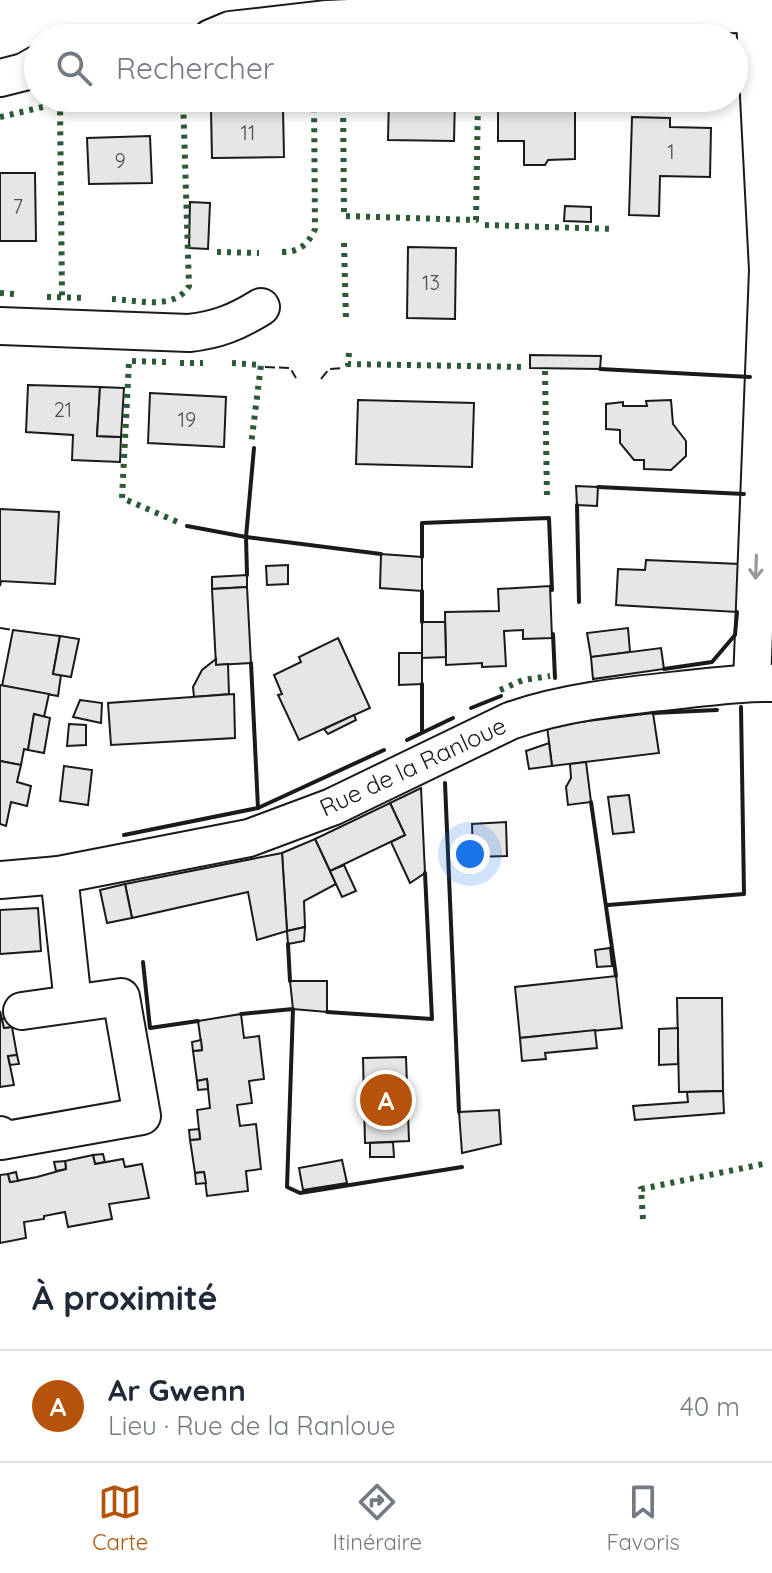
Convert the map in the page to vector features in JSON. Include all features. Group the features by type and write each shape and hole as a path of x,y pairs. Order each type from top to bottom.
{"street":[{"path":"259,24 327,10 393,16 760,9 768,270 762,683"},
{"path":"0,78 24,72"},
{"path":"0,326 189,333 214,330 242,319 261,307"},
{"name":"Rue de la Ranloue","path":"0,880 59,875 249,838 332,807 532,714 625,697 762,683"},
{"path":"59,875 73,1003"},
{"path":"0,1135 1,1141 142,1116 121,997 22,1011"}],"building":[{"path":"211,112 283,112 284,157 212,158"},
{"path":"389,112 455,112 454,141 388,140"},
{"path":"498,112 575,112 575,159 548,160 545,165 524,165 524,141 498,141"},
{"path":"632,117 670,118 670,127 711,128 710,177 660,176 659,216 629,215"},
{"path":"150,136 152,183 89,184 87,138"},
{"path":"0,173 35,173 36,241 0,241"},
{"path":"190,202 210,203 208,249 189,248"},
{"path":"565,206 591,207 591,222 564,221"},
{"path":"408,247 456,248 455,319 407,318"},
{"path":"530,355 601,356 600,369 530,368"},
{"path":"28,385 100,387 97,436 121,437 120,462 72,460 73,435 26,432"},
{"path":"100,387 124,388 121,437 97,436"},
{"path":"150,393 226,397 224,447 148,443"},
{"path":"358,400 474,403 472,467 356,464"},
{"path":"671,400 673,424 686,441 686,456 671,470 644,469 644,460 634,460 620,443 620,430 606,429 606,404 623,402 623,406 647,406 646,401"},
{"path":"576,486 598,487 597,506 577,505"},
{"path":"0,509 59,512 55,584 1,581 0,586"},
{"path":"381,554 422,557 422,591 380,588"},
{"path":"646,560 740,564 737,612 616,605 618,569 645,570"},
{"path":"288,565 288,584 267,585 266,566"},
{"path":"247,575 247,587 212,589 212,577"},
{"path":"550,586 552,638 523,639 523,630 504,631 506,666 482,667 482,663 446,665 445,612 499,611 498,589"},
{"path":"247,587 251,663 216,665 212,589"},
{"path":"422,622 445,622 446,657 422,658"},
{"path":"628,628 630,652 591,657 587,633"},
{"path":"13,630 60,636 53,674 61,675 58,696 2,686"},
{"path":"60,636 79,639 71,677 53,674"},
{"path":"338,638 370,708 299,740 278,695 282,694 274,675 301,662 299,657"},
{"path":"661,648 664,669 593,679 591,657"},
{"path":"399,653 422,653 422,684 399,685"},
{"path":"216,659 216,665 228,664 229,694 194,697 193,687 202,670"},
{"path":"0,685 49,694 44,717 34,714 28,750 24,749 21,765 0,761"},
{"path":"234,694 235,738 111,745 108,703"},
{"path":"80,700 102,703 101,723 73,717"},
{"path":"653,713 659,753 552,766 547,726"},
{"path":"34,714 50,718 44,753 28,750"},
{"path":"354,715 356,720 328,734 324,729"},
{"path":"69,724 86,725 86,745 67,746"},
{"path":"549,743 552,766 529,769 526,751"},
{"path":"0,761 21,765 17,782 31,786 27,806 11,802 6,826 0,824"},
{"path":"586,762 591,802 568,805 566,787 571,778 570,764"},
{"path":"64,766 92,770 88,805 60,801"},
{"path":"421,788 425,873 410,883 391,842 405,835 390,803"},
{"path":"629,795 634,832 613,834 608,797"},
{"path":"390,803 405,835 330,871 315,839"},
{"path":"506,822 507,856 473,857 472,824"},
{"path":"315,839 336,884 304,901 305,927 287,931 282,853"},
{"path":"282,853 287,931 257,940 248,892 132,918 125,884"},
{"path":"344,865 356,891 342,897 330,871"},
{"path":"125,884 132,918 107,923 100,890"},
{"path":"38,908 41,951 0,954 0,910"},
{"path":"305,927 304,941 288,944 287,931"},
{"path":"610,948 612,966 597,967 595,950"},
{"path":"616,976 622,1028 520,1038 515,987"},
{"path":"290,981 327,981 327,1012 293,1009"},
{"path":"677,998 722,998 723,1091 679,1092"},
{"path":"0,1011 4,1028 12,1027 17,1055 8,1056 14,1085 0,1087"},
{"path":"241,1014 244,1038 259,1036 264,1079 249,1081 252,1103 237,1105 240,1126 256,1124 261,1169 246,1171 248,1191 207,1196 204,1172 195,1173 190,1140 200,1139 197,1110 210,1108 207,1079 197,1081 193,1051 202,1050 198,1021"},
{"path":"11,1017 12,1027 4,1028 2,1019"},
{"path":"678,1028 678,1064 659,1065 659,1029"},
{"path":"595,1030 597,1048 545,1053 546,1059 522,1061 520,1038"},
{"path":"201,1040 202,1050 193,1051 192,1042"},
{"path":"17,1055 19,1064 10,1065 8,1056"},
{"path":"406,1057 409,1141 365,1143 363,1058"},
{"path":"207,1079 208,1089 198,1090 197,1081"},
{"path":"723,1091 724,1113 635,1120 633,1106 688,1102 687,1092"},
{"path":"499,1110 501,1144 462,1153 459,1112"},
{"path":"199,1129 200,1139 190,1140 189,1130"},
{"path":"393,1142 394,1157 370,1157 370,1143"},
{"path":"103,1154 105,1162 95,1164 93,1155"},
{"path":"93,1155 95,1164 123,1159 125,1167 142,1164 149,1198 109,1204 112,1219 68,1227 65,1212 24,1222 26,1238 0,1243 0,1175 8,1174 10,1182 37,1177 66,1169 65,1161"},
{"path":"342,1160 347,1183 303,1190 299,1168"},
{"path":"65,1161 66,1169 56,1171 54,1162"},
{"path":"16,1172 18,1181 10,1182 8,1174"},
{"path":"204,1172 206,1183 196,1184 195,1173"}],"hedge":[{"path":"0,117 24,111"},
{"path":"60,112 62,297"},
{"path":"112,299 165,301 174,299 189,286 183,112"},
{"path":"282,252 302,246 315,229 314,112"},
{"path":"343,112 344,216 476,220 478,112"},
{"path":"485,225 613,229"},
{"path":"344,243 346,319"},
{"path":"217,252 259,253"},
{"path":"0,293 14,294"},
{"path":"47,297 87,298"},
{"path":"349,353 348,364 527,367"},
{"path":"166,362 129,361 122,498 180,523"},
{"path":"180,363 203,363"},
{"path":"232,363 261,365 251,445"},
{"path":"545,371 547,498"},
{"path":"500,690 523,680 550,676"},
{"path":"643,1219 641,1189 768,1163"}],"fence":[{"path":"265,367 290,368 296,378"},
{"path":"321,379 329,369 344,368"},
{"path":"0,628 13,630"}],"wall":[{"path":"600,369 750,377"},
{"path":"247,575 246,537 254,448"},
{"path":"598,487 744,494"},
{"path":"577,505 579,602"},
{"path":"422,557 422,523 549,518 552,590"},
{"path":"187,526 246,537 381,554"},
{"path":"422,591 422,622"},
{"path":"664,669 712,662 735,635 737,612"},
{"path":"553,634 555,678"},
{"path":"251,663 258,808 384,750"},
{"path":"422,684 422,732"},
{"path":"471,708 501,696"},
{"path":"608,905 744,894 741,707"},
{"path":"653,713 717,710"},
{"path":"407,740 453,718"},
{"path":"445,783 459,1112"},
{"path":"591,802 616,976"},
{"path":"124,835 258,808"},
{"path":"327,1012 432,1019 425,873"},
{"path":"288,944 290,981"},
{"path":"143,962 150,1028 198,1021"},
{"path":"241,1014 293,1009 287,1187 300,1193 462,1167"}],"place":[{"name":"Ar Gwenn","path":"386,1100"}]}
